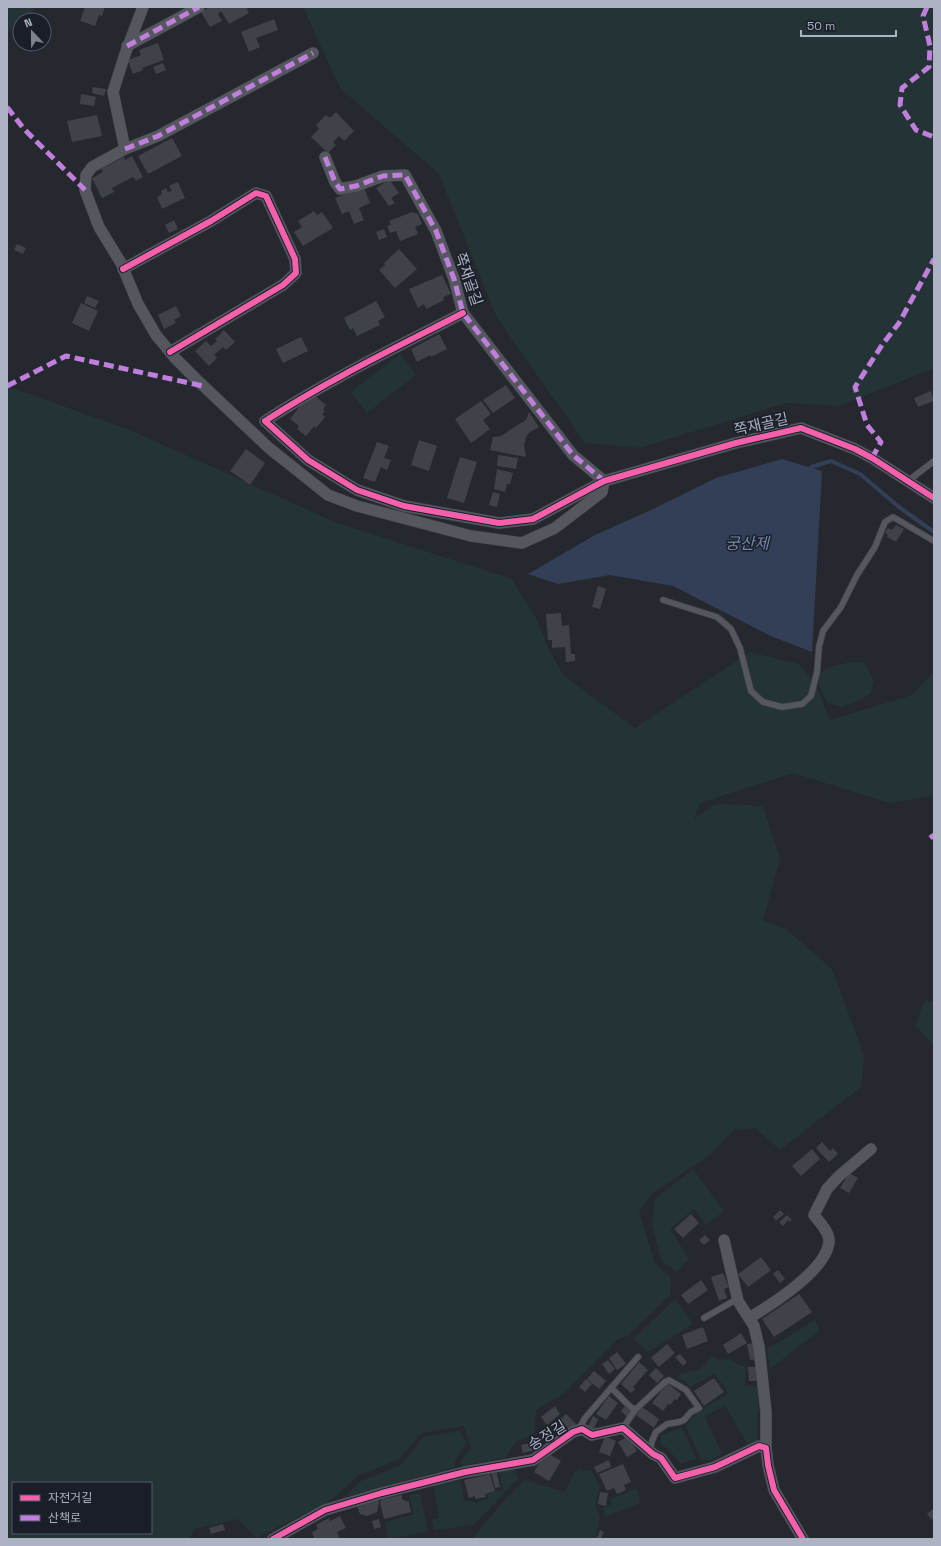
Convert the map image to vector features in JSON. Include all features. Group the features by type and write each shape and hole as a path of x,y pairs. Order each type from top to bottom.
{"street":[{"path":"125,149 113,92 127,46 143,7"},
{"path":"127,46 198,7"},
{"path":"313,54 158,136 125,149 92,167 86,176 85,190 99,227 123,269 138,304 156,335 195,378 269,448 328,495 357,506 471,536 522,543 555,528 602,492 604,481"},
{"name":"쪽재골길","path":"325,157 335,182 340,189 356,186 383,176 405,175 436,231 454,280 463,313 573,455 604,481 736,443 801,428 855,448 934,498"},
{"path":"123,269 204,225 256,193 266,196 295,259 296,273 283,285 170,352"},
{"path":"463,313 372,360 266,421 308,460 357,490 404,506 499,523 533,519 604,481"},
{"path":"749,1318 770,1305 798,1284 818,1265 827,1250 829,1240 828,1233 814,1215 827,1189 835,1180 871,1149"},
{"path":"724,1240 738,1298 754,1326 760,1354 766,1412 766,1448 768,1465 774,1490 803,1539"},
{"path":"623,1428 650,1452 661,1458 675,1478 715,1467 759,1446 766,1448"},
{"name":"송정길","path":"273,1539 325,1510 465,1472 533,1460 573,1432 582,1429 592,1435 623,1428"}],"lane":[{"path":"908,481 934,461"},
{"path":"663,600 717,617 732,629 740,648 751,692 763,702 782,707 802,704 811,696 817,672 819,647 823,631 841,607 857,575 875,547 885,522 893,517 934,541"},
{"path":"704,1318 738,1298"},
{"path":"579,1430 585,1418 638,1357"},
{"path":"623,1428 635,1410 657,1388 669,1380 686,1390 699,1408 691,1412 684,1420 667,1424 656,1432 652,1441 650,1452"},
{"path":"611,1388 635,1410"}],"shaded area":[{"path":"7,7 36,7 31,12 12,12 12,29 7,34"},
{"path":"303,7 934,7 934,368 840,406 786,403 640,448 585,443 497,318 439,174 340,88"},
{"path":"400,354 416,375 367,413 351,392"},
{"path":"7,386 130,430 335,522 512,579 537,620 548,647 563,675 635,728 750,652 799,664 815,683 830,720 912,695 934,671 934,796 889,803 793,773 700,803 694,819 716,804 751,805 763,807 780,859 763,920 786,929 832,969 864,1055 861,1087 780,1150 755,1128 734,1130 710,1155 652,1194 639,1212 655,1264 671,1277 670,1295 628,1336 617,1340 562,1395 536,1410 534,1433 515,1443 505,1458 461,1466 460,1461 471,1448 464,1426 422,1433 398,1460 359,1475 330,1501 256,1538 238,1519 194,1529 189,1539 7,1539"},
{"path":"850,662 864,662 874,681 871,693 858,701 842,707 828,703 819,684 820,673 831,667"},
{"path":"924,1001 934,1001 934,1045 915,1026"},
{"path":"693,1169 724,1211 706,1225 694,1209 670,1229 689,1259 677,1272 661,1260 652,1225 655,1199"},
{"path":"675,1299 693,1324 648,1352 633,1339"},
{"path":"815,1320 819,1331 770,1369 767,1349"},
{"path":"713,1356 719,1360 730,1359 733,1362 746,1367 745,1386 759,1386 757,1441 747,1443 725,1406 707,1415 705,1418 722,1453 711,1460 701,1460 686,1427 688,1422 698,1412 729,1393 714,1374 690,1387 686,1382 676,1377 683,1373 700,1369"},
{"path":"682,1427 696,1459 681,1464 667,1448 660,1444 661,1435"},
{"path":"460,1431 466,1443 455,1461 455,1467 343,1498 361,1481 401,1465 423,1437"},
{"path":"515,1469 518,1479 474,1525 434,1530 432,1520 439,1518 433,1485 460,1480 464,1501 473,1501 474,1503 488,1499 487,1494 503,1489 499,1472"},
{"path":"579,1469 592,1471 600,1487 595,1504 600,1517 595,1539 472,1539 506,1498 525,1480 565,1492 574,1473"},
{"path":"637,1488 640,1503 605,1517 603,1508 611,1505 611,1499"},
{"path":"420,1493 428,1531 388,1539 385,1522 414,1514 409,1495"}],"water":[{"name":"궁산제","path":"782,459 822,471 812,652 771,636 673,586 610,575 558,584 528,574 595,535 651,510 716,478"}],"building":[{"path":"85,7 105,7 102,16 99,15 95,26 80,21"},
{"path":"210,7 246,7 249,13 229,24 221,11 218,14 222,21 210,27 201,12"},
{"path":"274,19 278,30 256,38 260,47 249,52 241,32"},
{"path":"158,43 164,60 142,68 143,70 133,74 128,60 141,55 139,50"},
{"path":"163,63 166,70 156,74 153,67"},
{"path":"93,87 106,89 104,96 92,93"},
{"path":"81,94 96,97 94,106 80,104"},
{"path":"336,112 354,131 344,141 339,136 333,142 336,145 328,153 311,137 319,129 316,125 326,115 330,118"},
{"path":"97,115 102,136 72,142 67,121"},
{"path":"172,138 182,156 148,174 138,156"},
{"path":"132,156 143,177 136,181 133,177 112,188 114,192 102,198 92,178 103,172 101,169 124,157 125,160"},
{"path":"389,179 399,193 391,198 395,203 389,206 376,188"},
{"path":"178,182 185,198 162,209 157,197 162,194 161,191 166,188 168,192 172,191 169,186"},
{"path":"364,187 370,203 359,208 364,220 354,224 349,211 342,214 335,198"},
{"path":"314,211 317,215 322,212 333,228 303,246 294,232 302,227 298,221"},
{"path":"412,212 418,214 422,224 415,227 418,234 400,241 396,231 390,233 387,226 391,225 389,221"},
{"path":"174,220 178,229 169,233 165,225"},
{"path":"384,229 387,237 379,240 376,232"},
{"path":"17,244 26,248 23,254 14,250"},
{"path":"399,249 417,269 395,288 379,270 385,265 384,263"},
{"path":"442,275 451,294 443,297 444,300 426,309 424,304 418,308 409,289"},
{"path":"87,296 99,301 95,308 84,303"},
{"path":"376,301 385,317 378,321 380,325 357,336 353,328 350,330 344,318"},
{"path":"81,303 98,311 89,331 72,323"},
{"path":"176,306 181,316 174,320 176,323 164,329 158,315"},
{"path":"224,330 235,342 226,350 223,347 214,355 217,358 209,366 195,351 206,341 211,346 217,341 215,339"},
{"path":"439,334 447,349 431,357 430,355 417,362 411,349"},
{"path":"301,337 308,351 283,363 276,349"},
{"path":"506,385 515,398 493,413 483,400"},
{"path":"931,391 934,401 918,407 914,398"},
{"path":"308,396 312,399 315,396 326,405 323,409 325,411 322,414 325,417 316,428 314,426 306,436 297,429 299,426 290,419"},
{"path":"481,401 491,414 483,420 490,429 471,443 455,419"},
{"path":"529,412 539,427 530,432 526,437 524,445 526,457 490,450 493,437 501,436 526,420"},
{"path":"419,440 437,446 429,471 411,465"},
{"path":"377,442 389,446 384,458 391,460 387,470 381,467 375,482 363,478"},
{"path":"246,449 265,463 250,485 230,471"},
{"path":"498,455 518,458 516,469 497,466"},
{"path":"460,457 477,462 464,503 447,498"},
{"path":"497,469 513,473 510,484 507,484 505,492 494,489"},
{"path":"493,492 500,494 497,507 489,505"},
{"path":"896,525 904,529 896,542 887,537 888,535 885,533 888,528 892,530"},
{"path":"598,586 606,589 600,609 592,607"},
{"path":"561,613 562,626 569,625 571,654 575,654 575,661 566,662 565,647 552,648 552,640 548,640 546,614"},
{"path":"822,1142 830,1151 833,1148 838,1154 829,1162 816,1148"},
{"path":"812,1149 820,1159 801,1176 792,1166"},
{"path":"849,1173 858,1178 849,1193 840,1188"},
{"path":"780,1210 784,1214 776,1221 773,1217"},
{"path":"691,1214 699,1223 683,1238 674,1229"},
{"path":"787,1215 792,1220 789,1222 788,1220 783,1226 779,1222"},
{"path":"705,1235 710,1240 704,1245 699,1240"},
{"path":"761,1257 771,1270 748,1287 738,1274"},
{"path":"778,1270 785,1279 780,1283 773,1274"},
{"path":"723,1273 729,1287 724,1289 727,1298 719,1301 711,1277"},
{"path":"701,1280 708,1290 688,1304 681,1295"},
{"path":"799,1294 812,1312 774,1337 762,1319"},
{"path":"703,1327 708,1341 687,1349 682,1335"},
{"path":"741,1333 747,1343 728,1354 723,1345"},
{"path":"756,1343 758,1359 750,1360 747,1344"},
{"path":"667,1344 675,1353 659,1367 651,1358"},
{"path":"617,1352 626,1364 617,1370 609,1358"},
{"path":"680,1354 687,1362 683,1366 675,1357"},
{"path":"608,1360 615,1369 609,1374 602,1364"},
{"path":"639,1362 648,1370 633,1387 635,1389 631,1393 621,1384"},
{"path":"748,1367 758,1367 759,1381 749,1381"},
{"path":"656,1368 664,1376 657,1383 649,1375"},
{"path":"594,1371 606,1381 599,1389 587,1379"},
{"path":"714,1378 724,1392 704,1406 694,1391"},
{"path":"586,1379 592,1384 585,1392 579,1387"},
{"path":"667,1383 681,1394 677,1400 675,1399 670,1405 668,1404 663,1411 652,1403"},
{"path":"609,1396 618,1403 606,1420 596,1414"},
{"path":"555,1406 560,1414 547,1425 541,1417"},
{"path":"625,1406 631,1412 627,1417 621,1411"},
{"path":"642,1407 659,1419 654,1428 636,1415"},
{"path":"566,1414 577,1425 571,1431 560,1420"},
{"path":"593,1416 598,1419 594,1429 588,1426"},
{"path":"605,1436 616,1441 610,1456 599,1452"},
{"path":"628,1436 637,1451 627,1457 618,1442"},
{"path":"534,1442 535,1450 523,1453 521,1445"},
{"path":"546,1452 561,1461 549,1481 534,1472"},
{"path":"609,1460 611,1467 597,1473 594,1467"},
{"path":"623,1464 631,1482 624,1485 626,1490 617,1494 614,1488 607,1491 599,1474"},
{"path":"496,1470 500,1487 495,1488 491,1471"},
{"path":"490,1474 495,1491 485,1494 486,1497 475,1499 475,1496 469,1498 464,1480"},
{"path":"600,1492 608,1493 606,1506 598,1504"},
{"path":"402,1495 402,1499 409,1502 411,1512 384,1519 380,1503 382,1499"},
{"path":"378,1498 379,1502 377,1512 367,1516 360,1514 357,1506"},
{"path":"934,1508 934,1518 932,1520 927,1514"},
{"path":"340,1516 346,1528 337,1532 340,1539 314,1538 312,1532 318,1529 316,1525 329,1518 330,1521"},
{"path":"379,1519 381,1527 374,1529 372,1521"},
{"path":"223,1524 225,1530 211,1534 209,1528"},
{"path":"600,1530 604,1532 601,1539 596,1539"}],"waterway":[{"path":"811,467 831,461 860,474 899,507 934,532"}],"marked path":[{"path":"127,46 199,7"},
{"path":"927,7 923,16 930,46 929,67 902,88 900,105 916,130 934,137"},
{"path":"125,149 158,136 313,53"},
{"path":"7,107 24,129 85,190"},
{"path":"325,157 335,182 340,189 356,186 383,176 405,175 436,231 454,279 463,313 573,455 604,481 603,482"},
{"path":"872,458 881,442 867,425 855,387 882,345 899,323 934,259"},
{"path":"7,386 66,356 203,386"},
{"path":"930,838 934,835"}],"cycle path":[{"path":"123,269 211,221 256,193 266,196 295,259 296,273 283,285 170,352"},
{"path":"463,313 338,378 265,421 308,460 357,490 404,506 499,523 533,519 604,481 736,443 801,428 855,449 872,458 934,498"},
{"path":"273,1539 325,1510 382,1493 465,1472 533,1460 573,1432 582,1429 592,1435 623,1428 653,1454 661,1458 675,1478 715,1467 759,1446 766,1448 768,1465 774,1490 803,1539"}]}
